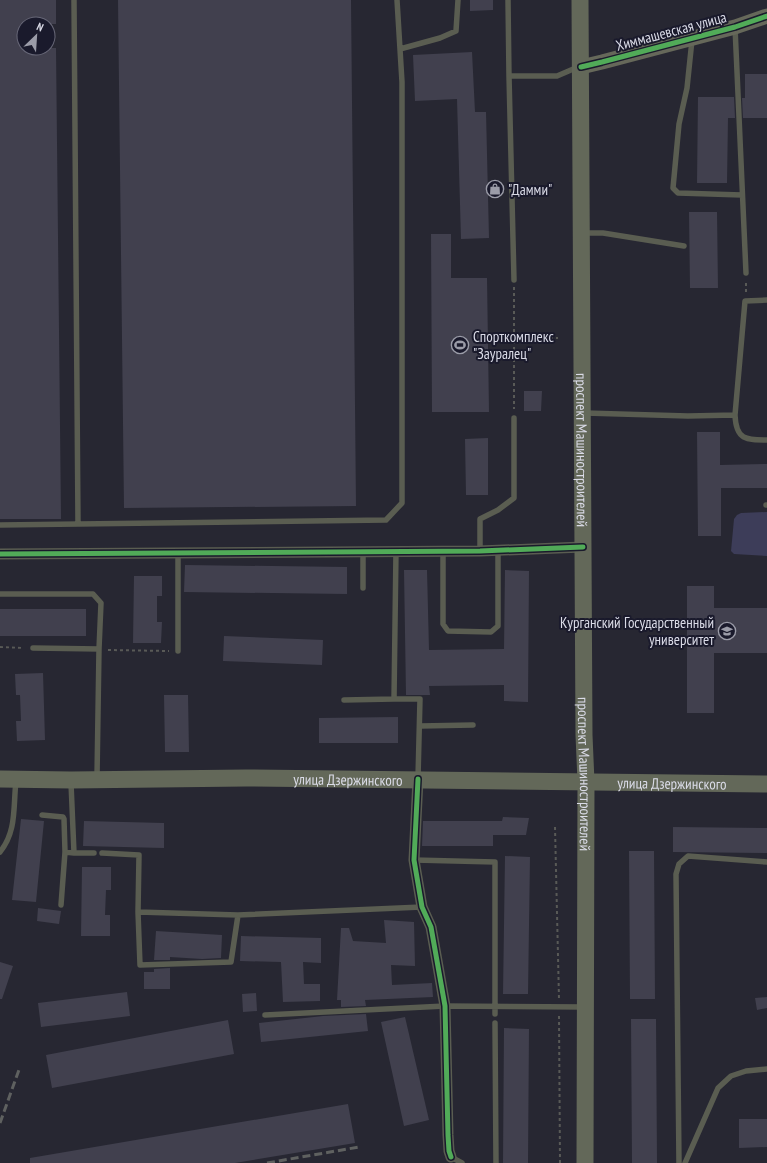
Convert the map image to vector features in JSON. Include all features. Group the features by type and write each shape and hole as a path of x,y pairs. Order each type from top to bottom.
{"main road":[{"name":"проспект Машиностроителей","path":"580,0 583,548 586,782 585,1163"},
{"name":"улица Дзержинского","path":"8,779 418,779 767,784"}],"street":[{"name":"Химмашевская улица","path":"581,67 735,27 767,16"},
{"path":"0,554 480,551 583,548"},
{"path":"418,779 414,860 422,907 431,927 445,1006 448,1135 451,1157"}],"lane":[{"path":"74,0 78,524"},
{"path":"0,525 386,520 402,503 402,82 397,0"},
{"path":"400,49 440,38 456,31 458,0"},
{"path":"508,0 508,76 514,280"},
{"path":"735,27 746,274"},
{"path":"692,38 688,88 679,124 674,188 678,193 742,195"},
{"path":"508,76 557,76 581,67"},
{"path":"581,233 603,233 684,246"},
{"path":"767,300 745,301 735,415 736,427 742,436 749,440 767,440"},
{"path":"582,413 688,416 735,415"},
{"path":"480,551 480,519 498,510 514,498 514,418"},
{"path":"443,551 443,624 448,631 491,632 498,626 498,550"},
{"path":"394,699 396,551"},
{"path":"363,552 363,588"},
{"path":"178,553 178,651"},
{"path":"0,594 93,594 101,603 97,779"},
{"path":"34,648 99,650"},
{"path":"344,700 420,700 418,779"},
{"path":"420,726 473,725"},
{"path":"0,852 7,843 14,820 8,779"},
{"path":"71,780 74,853"},
{"path":"42,815 62,817 64,819 65,852 61,905"},
{"path":"65,852 94,853"},
{"path":"102,853 139,855 138,912 140,965 231,962 238,915"},
{"path":"679,1163 676,874 678,864 688,856 767,862"},
{"path":"414,860 495,862 495,1014"},
{"path":"138,912 238,915 422,907"},
{"path":"265,1015 445,1006 585,1007"},
{"path":"495,1023 496,1163"},
{"path":"685,1163 718,1088 731,1076 746,1071 767,1069"},
{"path":"451,1157 462,1163"}],"path":[{"path":"745,301 746,274"},
{"path":"514,280 514,418"},
{"path":"514,339 558,338"},
{"path":"0,647 34,648"},
{"path":"99,650 178,651"},
{"path":"555,827 559,1007 560,1163"}],"shaded area":[{"path":"767,512 767,556 734,554 731,551 734,519 737,515 741,513"}],"building":[{"path":"0,0 56,0 56,16 16,16 16,56 56,56 56,48 61,519 0,519"},
{"path":"118,0 351,0 356,506 124,508"},
{"path":"470,0 493,0 493,10 470,11"},
{"path":"472,52 475,112 486,112 489,238 461,239 457,99 415,101 413,55"},
{"path":"745,74 767,74 767,118 743,118 742,98 745,98"},
{"path":"698,97 734,97 735,118 728,118 727,183 697,183"},
{"path":"689,212 717,212 718,288 690,288"},
{"name":"Спорткомплекс \"Зауралец\"","path":"431,234 451,234 451,278 487,278 489,412 432,412"},
{"path":"524,391 542,391 541,411 524,411"},
{"path":"697,432 720,432 720,465 767,464 767,488 721,488 721,536 698,536"},
{"path":"488,438 488,495 466,495 465,439"},
{"path":"185,565 347,567 347,594 184,592"},
{"path":"404,570 427,570 429,650 504,649 505,570 529,571 528,702 504,701 504,685 429,686 430,695 406,695"},
{"path":"134,576 162,576 162,596 157,596 157,622 162,622 161,643 133,643"},
{"name":"Курганский Государственный университет","path":"687,586 714,586 714,608 767,608 767,653 714,653 714,713 687,713"},
{"path":"0,609 86,609 86,636 0,636"},
{"path":"224,636 323,640 322,665 223,661"},
{"path":"43,673 45,740 17,741 16,721 21,721 20,695 16,695 15,674"},
{"path":"164,695 188,695 189,752 165,752"},
{"path":"398,717 398,743 319,743 319,718"},
{"path":"503,817 529,818 526,835 493,835 493,846 422,846 423,821 502,821"},
{"path":"21,819 44,821 36,902 12,900"},
{"path":"84,821 164,823 164,848 83,846"},
{"path":"673,827 767,828 767,853 673,852"},
{"path":"629,851 654,851 655,999 630,999"},
{"path":"505,856 530,857 528,994 503,994"},
{"path":"82,867 111,867 111,890 106,890 105,915 110,915 110,936 81,936"},
{"path":"38,908 61,911 59,924 37,921"},
{"path":"384,920 414,922 415,966 391,965 392,985 432,983 433,997 365,1000 366,1006 341,1007 341,1000 337,1000 341,928 349,928 353,941 386,943"},
{"path":"156,931 222,935 221,958 202,959 170,957 170,960 154,960"},
{"path":"241,936 321,938 321,963 303,962 304,984 320,984 320,1001 283,1002 281,962 240,961"},
{"path":"0,962 13,966 2,999 0,999"},
{"path":"170,968 170,989 144,989 144,972 154,972 154,969"},
{"path":"127,992 130,1016 41,1027 38,1003"},
{"path":"256,993 257,1011 243,1012 242,994"},
{"path":"767,997 767,1008 757,1010 755,998"},
{"path":"366,1014 368,1031 261,1042 259,1023 323,1016"},
{"path":"405,1017 429,1120 404,1126 381,1022"},
{"path":"631,1019 656,1019 657,1163 632,1163"},
{"path":"228,1020 234,1054 52,1088 46,1055"},
{"path":"504,1028 529,1029 528,1163 503,1163"},
{"path":"348,1104 355,1143 235,1163 30,1163 30,1158"},
{"path":"739,1119 767,1119 767,1147 739,1148"}],"railway":[{"path":"0,1123 20,1067"},
{"path":"267,1163 359,1147"}],"cycle path":[{"path":"581,67 735,27 767,16"},
{"path":"0,554 480,551 583,547"},
{"path":"418,779 414,860 422,907 431,927 445,1006 448,1135 451,1157"}],"place":[{"name":"\"Дамми\"","path":"495,189"},
{"name":"Спорткомплекс \"Зауралец\"","path":"460,345"},
{"name":"Курганский Государственный университет","path":"727,631"}]}
